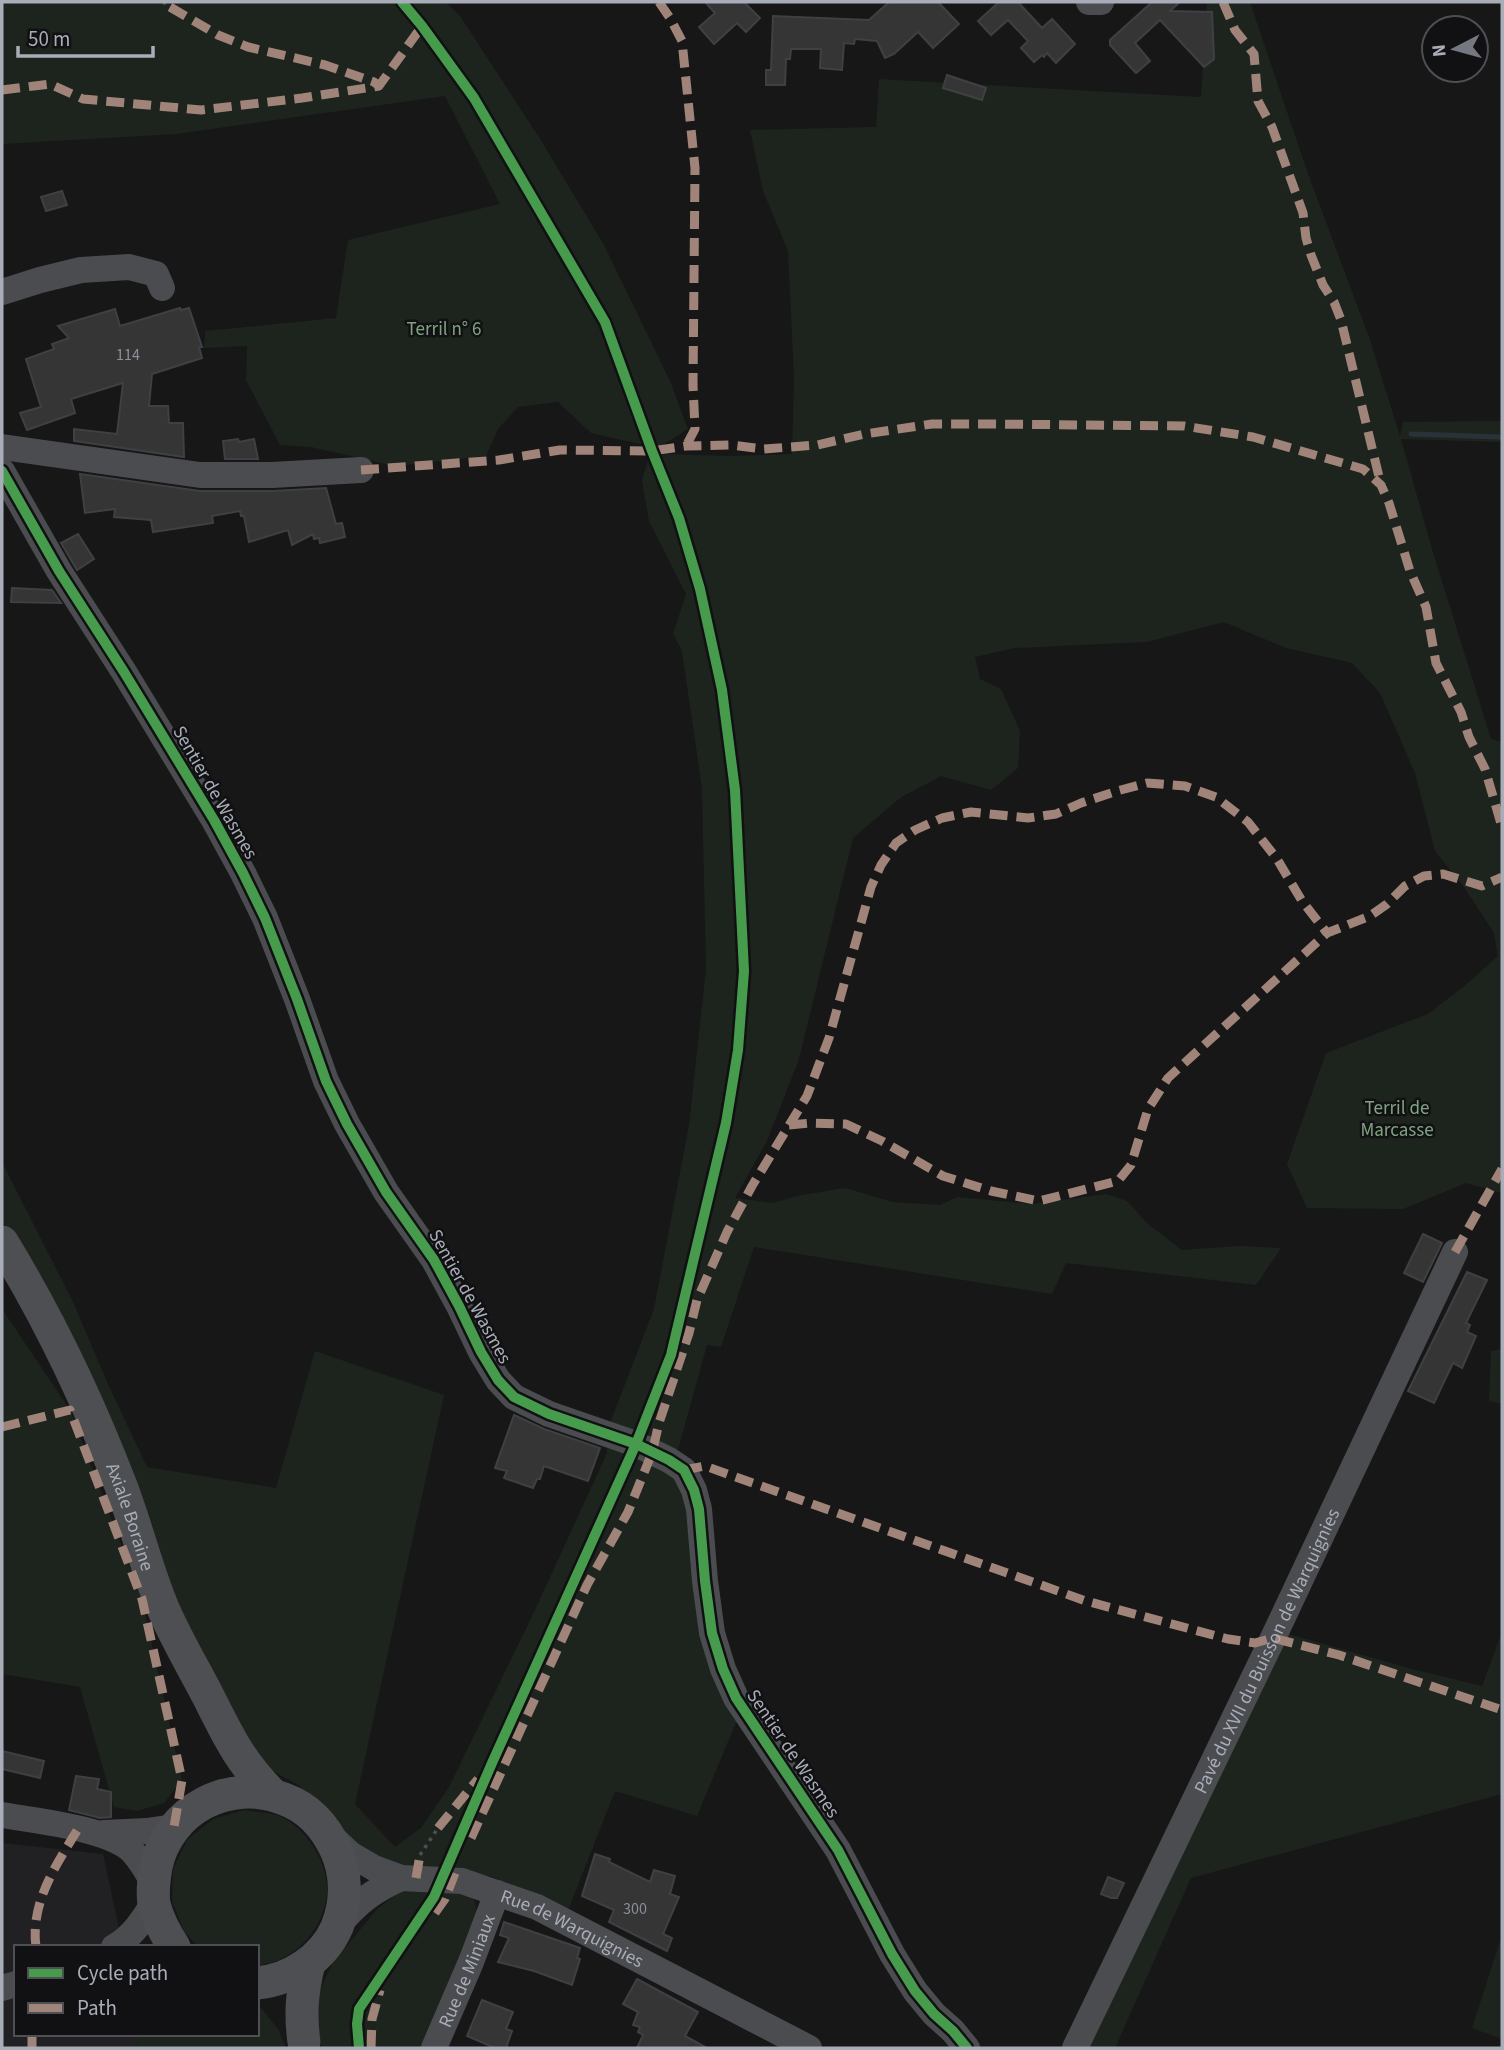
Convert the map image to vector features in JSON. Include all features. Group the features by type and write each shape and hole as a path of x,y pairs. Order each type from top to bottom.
{"main road":[{"name":"Axiale Boraine","path":"2,1242 51,1330 91,1416 121,1485 163,1608 222,1723 223,1750 219,1775 209,1800"},
{"path":"222,1723 251,1773 272,1794"},
{"path":"173,1945 163,1930 153,1892 159,1853 174,1827 190,1811 229,1793 250,1791 272,1794 295,1803 314,1816 329,1835 342,1864 345,1896 337,1927 325,1947 296,1972 280,1979 259,1983"},
{"path":"304,2045 300,2016 309,1963"},
{"path":"259,1991 289,2019 304,2045"}],"street":[{"path":"1089,2 1101,2"},
{"path":"2,292 81,270 129,267 156,274 162,288"},
{"path":"2,447 200,475 272,475 361,470"},
{"name":"Sentier de Wasmes","path":"2,471 59,570 214,820 243,873 269,929 336,1102 386,1192 434,1260 498,1380 514,1397 549,1415 636,1444 684,1471 694,1490 699,1508 712,1633 723,1670 736,1698 838,1850 892,1954 915,1991 967,2048"},
{"name":"Pavé du XVII du Buisson de Warquignies","path":"1074,2048 1273,1638 1455,1251"},
{"path":"2,1815 95,1832 114,1838 130,1849 144,1865 153,1892 141,1923 117,1945"},
{"path":"95,1832 121,1833 174,1827"},
{"name":"Rue de Warquignies","path":"329,1835 350,1854 374,1868 401,1878 463,1881 537,1907 808,2048"},
{"path":"337,1927 354,1906 376,1890 401,1878"},
{"name":"Rue de Miniaux","path":"434,2048 497,1893"}],"path":[{"path":"163,2 170,7"},
{"path":"420,1855 438,1828"}],"shaded area":[{"path":"2,1843 103,1854 123,1945 14,1945 14,2036 135,2036 140,2048 2,2048"}],"green space":[{"name":"Terril n° 6","path":"2,2 445,2 460,16 542,142 604,245 670,381 688,429 658,448 591,433 558,402 518,407 498,429 486,456 395,466 311,447 280,445 246,380 247,346 204,348 205,331 336,318 348,240 500,204 445,96 176,134 2,144"},
{"name":"Terril de Marcasse","path":"1207,2 1250,2 1307,171 1369,337 1400,436 1403,422 1502,421 1502,442 1401,439 1491,739 1502,742 1502,1193 1466,1183 1403,1209 1307,1208 1287,1164 1326,1053 1428,1014 1498,956 1494,933 1464,887 1435,851 1415,773 1380,693 1352,663 1286,648 1224,622 1147,642 1015,648 975,657 980,679 1001,689 1020,731 1018,768 991,790 941,776 900,798 853,838 799,1059 767,1141 735,1198 773,1203 796,1196 845,1188 893,1202 940,1205 958,1197 1032,1204 1106,1194 1127,1201 1148,1224 1182,1250 1240,1246 1281,1248 1256,1285 1066,1263 1052,1294 754,1247 721,1347 707,1345 677,1453 742,1708 697,1816 615,1791 567,1913 491,1876 389,1867 353,1844 300,1786 269,1769 242,1738 199,1658 49,1300 2,1221 2,1162 73,1302 147,1467 276,1488 315,1351 444,1395 355,1804 395,1847 421,1828 449,1787 535,1610 607,1453 608,1428 654,1309 689,1125 706,969 702,789 682,651 673,634 686,594 649,521 642,480 648,460 666,454 792,454 794,379 788,251 763,191 750,130 876,127 879,79 1201,97"},
{"path":"2,1309 70,1410 142,1599 182,1780 164,1803 137,1811 114,1807 80,1687 2,1674"},
{"path":"1502,1349 1502,1404 1489,1401 1491,1351"},
{"path":"1502,1632 1502,1794 1191,1878 1115,2048 1083,2048 1166,1881 1145,1874 1248,1659 1285,1633 1482,1686"},
{"path":"244,1810 277,1815 297,1827 313,1846 327,1881 325,1906 305,1942 283,1958 259,1965 259,1945 197,1945 184,1932 172,1901 173,1869 187,1840 213,1819"},
{"path":"410,1885 469,1894 474,1900 478,1916 423,2048 322,2048 317,2022 317,1997 332,1964 378,1908"},
{"path":"1502,1935 1502,2039 1472,2028"},
{"path":"259,2005 278,2029 286,2048 140,2048 135,2036 259,2036"}],"building":[{"path":"705,2 744,2 760,18 746,32 737,23 714,44 699,27 715,13"},
{"path":"889,2 938,2 959,24 933,48 918,32 894,54 885,58 877,41 855,39 854,44 844,43 842,70 820,68 821,49 791,49 790,59 786,59 785,85 766,85 766,70 771,70 773,16 869,20"},
{"path":"999,2 1018,2 1042,28 1052,19 1075,44 1056,63 1047,53 1034,62 1021,48 1028,41 1008,20 991,35 978,21"},
{"path":"1152,2 1180,2 1170,11 1212,12 1214,59 1204,67 1160,20 1135,43 1150,61 1136,73 1110,45 1110,40"},
{"path":"947,75 986,88 982,100 943,88"},
{"path":"62,191 67,205 46,211 41,197"},
{"path":"180,308 189,308 202,347 199,347 202,358 152,374 149,406 168,406 169,423 183,423 184,457 74,441 74,429 117,434 123,383 71,399 75,413 27,430 20,413 41,407 26,359 54,349 52,344 69,338 58,326 115,309 120,326"},
{"path":"238,439 239,442 254,439 258,459 225,459 223,441"},
{"path":"80,474 200,491 326,488 336,524 342,523 345,537 320,543 319,538 314,539 313,534 292,545 288,530 249,542 244,516 241,516 240,511 212,516 213,523 153,532 151,520 114,517 115,509 85,513"},
{"path":"78,534 94,559 77,570 61,543"},
{"path":"12,588 52,590 61,603 11,602"},
{"path":"1423,1234 1442,1243 1423,1282 1404,1273"},
{"path":"1467,1272 1487,1280 1466,1323 1470,1325 1467,1332 1476,1336 1462,1368 1453,1363 1434,1403 1408,1391"},
{"path":"514,1415 544,1429 600,1448 588,1481 544,1466 540,1479 537,1479 533,1488 504,1478 507,1471 495,1468"},
{"path":"2,1751 44,1761 40,1778 2,1769"},
{"path":"76,1776 99,1779 97,1789 111,1792 111,1817 100,1818 69,1810"},
{"path":"595,1854 610,1859 609,1862 650,1882 654,1870 675,1876 670,1894 679,1897 663,1934 672,1938 667,1951 609,1922 614,1910 582,1896"},
{"path":"1108,1877 1124,1883 1117,1898 1101,1894"},
{"path":"504,1922 580,1948 577,1958 580,1959 572,1985 498,1962 509,1938 500,1935"},
{"path":"637,1979 698,2012 685,2036 707,2048 637,2048 643,2035 638,2032 640,2027 633,2025 638,2012 623,2004"},
{"path":"482,2000 513,2012 506,2029 512,2031 506,2048 495,2048 467,2036"}],"waterway":[{"path":"1411,434 1502,437"}],"marked path":[{"path":"659,2 682,41 695,168 695,429 686,446"},
{"path":"1223,2 1235,30 1254,54 1258,101 1272,127 1303,213 1311,255 1341,320 1381,485"},
{"path":"170,7 218,35 248,47 325,65 379,86"},
{"path":"2,90 50,84 83,99 201,110 302,98 379,86 422,26"},
{"path":"361,470 499,460 560,450 652,451 686,446 731,445 764,449 817,445 865,434 932,424 1184,426 1253,437 1363,469 1381,485 1389,503 1410,571 1426,607 1436,663 1461,712 1469,737 1485,769 1502,827"},
{"path":"471,1838 587,1585 628,1512 652,1453 697,1300 727,1232 807,1096 829,1038 871,887 881,865 896,843 915,830 942,818 971,812 1028,818 1056,814 1081,803 1147,783 1185,786 1216,797 1248,822 1277,859 1302,901 1327,933"},
{"path":"789,1125 846,1124 943,1176 991,1191 1039,1201 1118,1181 1131,1165 1148,1109 1168,1078 1327,933 1370,916 1405,886 1424,876 1443,874 1482,886 1502,877"},
{"path":"1455,1252 1502,1169"},
{"path":"2,1427 70,1410 142,1599 182,1780 174,1827"},
{"path":"684,1470 705,1466 1086,1601 1228,1639 1255,1643 1273,1638 1339,1655 1502,1710"},
{"path":"438,1828 478,1779"},
{"path":"36,1945 37,1915 46,1885 78,1829"},
{"path":"416,1878 420,1855"},
{"path":"435,1913 445,1899 455,1873"},
{"path":"371,2048 372,2019 380,1990"},
{"path":"32,2036 32,2048"}],"cycle path":[{"path":"359,2048 359,2009 434,1897 636,1444 671,1355 726,1123 738,1050 744,971 735,790 722,690 700,589 679,518 605,322 474,98 402,2"},
{"path":"2,471 59,571 124,672 243,873 265,918 326,1081 347,1124 386,1192 434,1260 498,1380 514,1397 549,1414 636,1444 684,1470 694,1490 699,1509 712,1633 723,1669 736,1698 838,1850 892,1954 915,1991 967,2048"}]}
